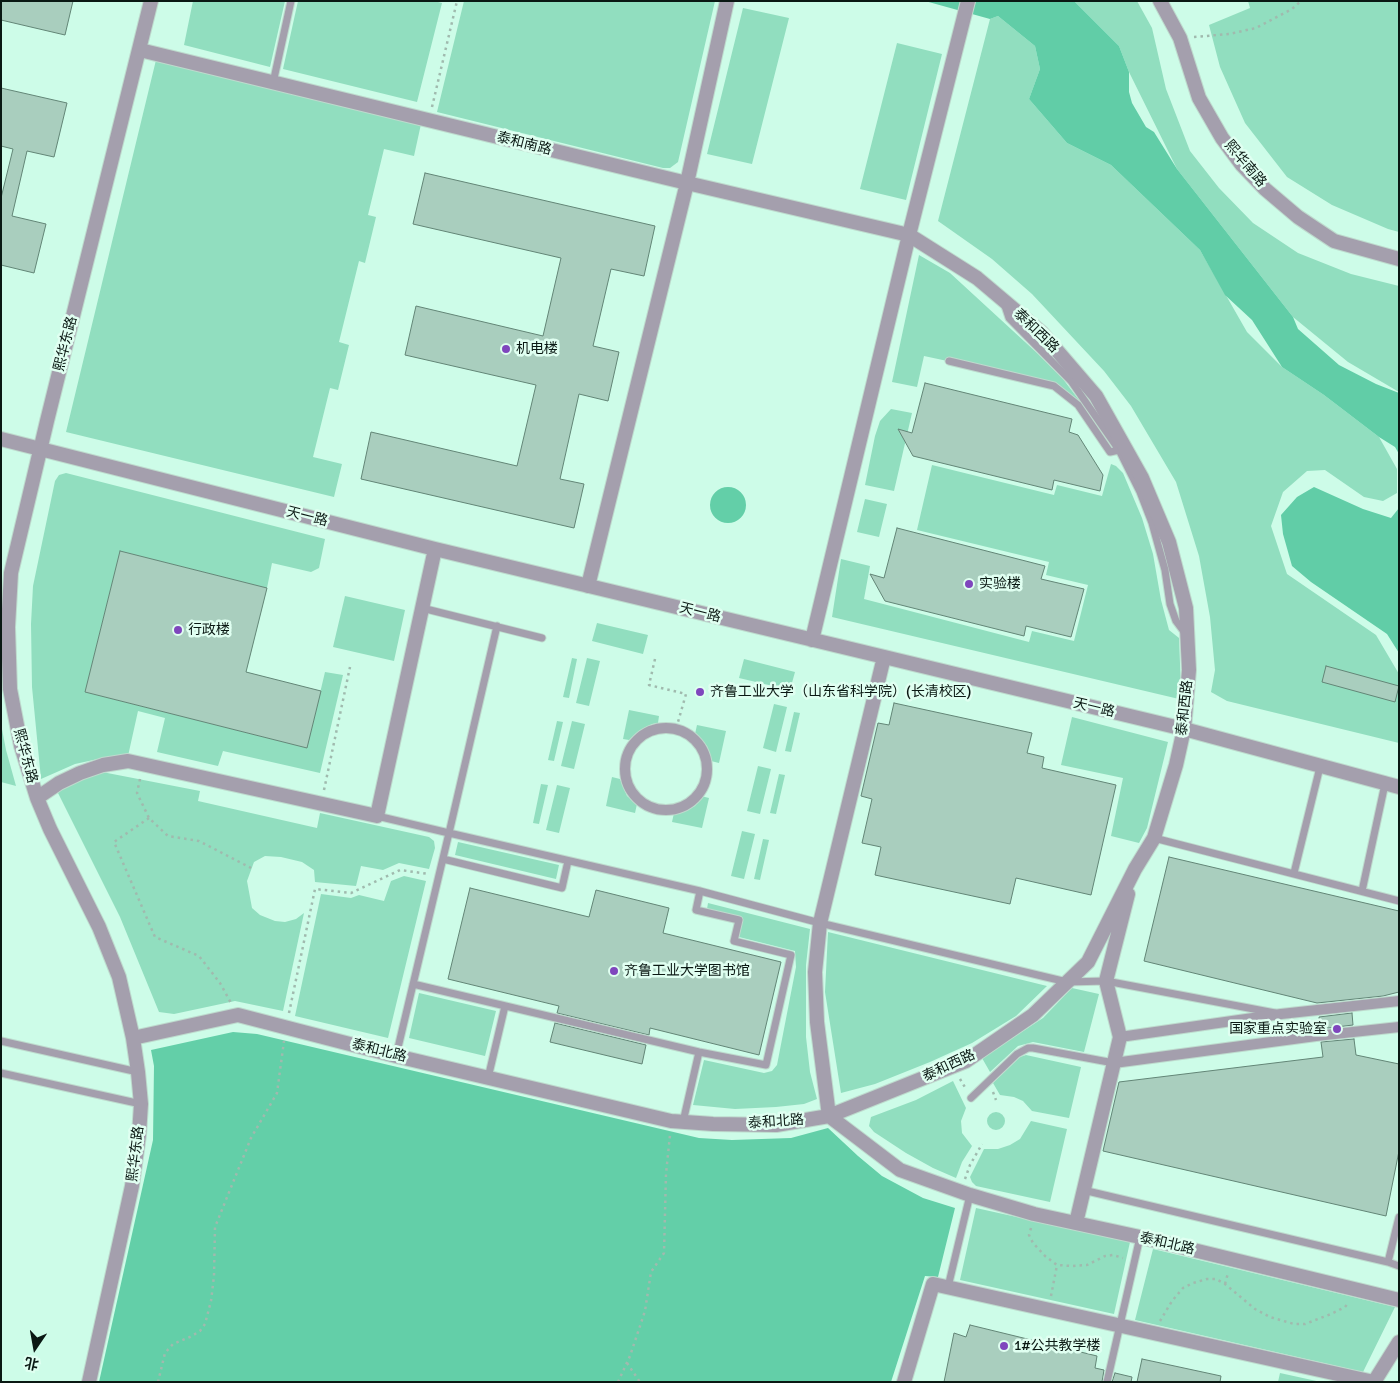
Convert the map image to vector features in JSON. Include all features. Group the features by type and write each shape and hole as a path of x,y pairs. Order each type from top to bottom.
{"street":[{"name":"熙华东路","path":"89,1382 132,1186 140,1135 141,1104 138,1072 133,1038 118,977 99,927 36,798 6,688 8,627 12,573 46,421 151,1"},
{"path":"588,586 687,183 727,1"},
{"path":"812,640 909,235 968,1"},
{"name":"熙华南路","path":"1160,1 1180,38 1199,98 1222,138 1242,165 1266,190 1298,217 1334,241 1399,259"},
{"name":"泰和南路","path":"140,50 909,235"},
{"name":"泰和西路","path":"829,1116 966,1061 1033,1015 1088,962 1135,869 1154,838 1176,765 1184,729 1188,670 1186,608 1170,542 1142,478 1096,396 1041,332 977,278 909,235"},
{"name":"天一路","path":"1,439 435,549 1184,729 1399,788"},
{"path":"36,798 80,773 103,765 128,761 377,816 435,549"},
{"path":"829,1116 817,1022 816,972 820,923 884,657"},
{"path":"663,728 676,729 688,734 704,754 707,766 706,779 700,791 692,800 681,807 656,808 644,803 634,794 628,784 625,771 626,758 631,747 640,737 651,730 663,728"},
{"path":"1076,1223 1120,1037 1106,981 1135,869"},
{"path":"1120,1037 1281,1014 1399,1001"},
{"name":"泰和北路","path":"133,1038 238,1015 396,1056 677,1122 776,1125 829,1116 900,1170 966,1194 1034,1214 1140,1237 1352,1287 1399,1300"},
{"path":"1114,1063 1399,1027"},
{"path":"904,1382 933,1284 1374,1382 1399,1342"}],"lane":[{"path":"273,83 291,1"},
{"path":"1004,300 1009,318 1070,380 1119,450 1140,492 1152,523 1165,570 1170,604 1176,621 1187,637"},
{"path":"950,361 1054,386 1078,405 1110,452 1119,450"},
{"path":"422,608 542,638"},
{"path":"396,1056 450,833 497,626"},
{"path":"1294,873 1320,767"},
{"path":"1362,891 1385,784"},
{"path":"377,816 700,891 820,923 1067,982 1106,981 1281,1014"},
{"path":"1154,838 1399,901"},
{"path":"443,859 562,888 568,861"},
{"path":"413,984 699,1052 766,1065 791,955 734,941 739,920 696,910 700,891"},
{"path":"488,1078 505,1006"},
{"path":"1,1041 138,1072"},
{"path":"970,1098 1017,1054 1028,1048 1114,1063"},
{"path":"677,1122 699,1052"},
{"path":"1,1072 141,1104"},
{"path":"1084,1190 1399,1266"},
{"path":"948,1287 966,1194"},
{"path":"1388,1262 1399,1217"},
{"path":"1107,1382 1140,1237"}],"path":[{"path":"428,120 457,1"},
{"path":"1180,38 1230,34 1256,28 1292,9 1301,1"},
{"path":"655,659 649,685 686,694 676,729"},
{"path":"321,804 350,667"},
{"path":"144,764 137,793 149,818 168,836 199,841 251,868"},
{"path":"149,818 114,842 155,937 199,956 220,983 238,1015"},
{"path":"158,1382 165,1353 173,1344 200,1331 205,1324 211,1301 214,1276 215,1227 251,1138 277,1093 286,1027 315,889 350,893 400,870 439,876"},
{"path":"618,1382 627,1363 644,1311 652,1272 664,1253 666,1174 677,1122"},
{"path":"966,1194 970,1165 982,1144"},
{"path":"1034,1214 1029,1235 1033,1243 1045,1256 1057,1265 1087,1265 1105,1256 1135,1260"},
{"path":"1048,1310 1057,1265"},
{"path":"1156,1334 1162,1317 1183,1288 1206,1278 1225,1284 1255,1309 1270,1317 1294,1324 1305,1324 1345,1307 1349,1301 1352,1287"},
{"path":"627,1363 640,1382"}],"shaded area":[{"name":"齐鲁工业大学（山东省科学院）(长清校区)","path":"1,1 1399,1 1399,1382 1,1382"},
{"path":"193,1 285,1 270,67 184,45"},
{"path":"298,1 434,1 442,3 417,102 283,69"},
{"path":"464,1 715,1 678,162 670,168 663,168 437,112"},
{"path":"925,1 1074,1 1119,46 1129,72 1129,92 1132,103 1146,127 1154,132 1177,169 1293,317 1298,329 1339,365 1376,384 1399,393 1399,454 1395,447 1282,367 1252,320 1225,295 1200,250 1111,165 1067,143 1029,99 1040,69 1035,46 998,16 990,19"},
{"path":"1074,1 1137,1 1152,28 1166,89 1190,151 1219,188 1253,223 1298,253 1351,274 1399,286 1399,392 1348,362 1293,317 1177,169 1129,72 1119,46"},
{"path":"1248,1 1399,1 1399,232 1332,205 1287,177 1245,123 1220,67 1209,25 1250,8"},
{"path":"743,8 789,18 752,164 707,154"},
{"path":"998,16 1035,46 1040,69 1029,99 1067,143 1111,165 1200,250 1247,332 1282,367 1324,395 1379,437 1397,469 1397,493 1383,501 1364,497 1325,470 1307,471 1283,492 1271,526 1287,574 1376,635 1399,674 1399,743 1227,701 1211,692 1215,670 1210,617 1199,556 1176,482 1131,406 1104,371 1032,294 992,259 938,221 990,19"},
{"path":"897,43 942,54 906,200 860,189"},
{"path":"156,60 421,124 414,156 384,149 368,215 376,217 365,263 359,261 339,342 349,345 338,390 330,388 313,457 342,464 334,497 66,432"},
{"path":"919,255 950,273 1037,353 1063,379 1091,416 1065,390 1055,384 924,356 917,387 892,382"},
{"path":"891,409 912,413 894,491 865,485 880,421"},
{"path":"1111,464 1123,473 1142,518 1153,554 1161,600 1169,630 1179,638 1181,689 1179,699 832,617 841,559 870,566 864,599 1029,642 1032,631 1074,641 1088,585 1046,575 1049,562 917,530 932,465 1054,495 1057,485 1102,496"},
{"path":"66,473 325,539 319,568 311,572 272,563 267,588 120,551 85,692 307,748 325,672 343,675 320,773 223,751 218,766 157,752 165,718 138,711 128,756 98,759 75,764 41,779 32,687 31,624 33,586 55,481 59,475"},
{"path":"728,487 735,488 741,492 745,498 745,512 741,518 735,522 728,523 721,522 715,518 711,512 710,505 711,498 715,492 721,488"},
{"path":"1314,487 1363,509 1391,518 1399,508 1399,653 1387,634 1311,582 1292,566 1283,534 1281,515 1297,497"},
{"path":"865,499 887,504 879,537 857,532"},
{"path":"345,596 405,610 394,661 333,647"},
{"path":"597,623 648,635 643,654 592,641"},
{"path":"572,658 577,659 569,698 563,697"},
{"path":"587,658 600,661 589,706 576,703"},
{"path":"744,659 795,672 790,690 739,678"},
{"path":"774,704 787,707 776,752 763,748"},
{"path":"629,710 659,716 658,723 639,731 629,740 623,739"},
{"path":"794,712 800,713 791,752 785,751"},
{"path":"1072,717 1168,742 1147,828 1139,843 1111,836 1123,778 1061,765"},
{"path":"557,721 563,722 554,761 548,760"},
{"path":"572,721 585,724 574,769 561,766"},
{"path":"1,724 6,750 16,786 1,782"},
{"path":"697,725 726,731 719,763 711,761 707,746 695,734"},
{"path":"758,766 771,769 760,814 747,811"},
{"path":"97,771 200,791 198,801 317,828 320,813 429,837 434,841 435,848 429,869 399,863 383,870 361,866 356,886 315,882 314,870 302,862 281,857 265,856 254,862 247,881 252,908 260,915 275,921 285,922 296,919 304,913 283,1011 235,1001 174,1014 159,1012 120,917 57,791"},
{"path":"779,774 785,775 776,814 770,813"},
{"path":"612,777 620,779 627,796 637,804 635,813 606,806"},
{"path":"541,784 548,785 539,824 533,823"},
{"path":"557,785 570,788 559,833 546,830"},
{"path":"701,796 709,798 702,828 672,822 674,813 695,806"},
{"path":"742,831 755,834 744,879 731,876"},
{"path":"763,839 769,840 760,880 754,879"},
{"path":"458,842 559,865 556,879 455,855"},
{"path":"404,876 426,881 388,1038 295,1016 321,894 351,898 359,895 384,901 391,881"},
{"path":"708,903 810,929 806,965 806,1037 810,1072 817,1099 804,1104 735,1109 693,1105 704,1060 764,1073 772,1071 777,1065 796,967 795,951 739,937 743,918 707,909"},
{"path":"828,932 1047,986 1016,1016 972,1043 875,1084 841,1093 825,992"},
{"path":"1072,988 1099,994 1084,1052 1033,1042 1018,1046 990,1072 982,1058 1043,1018"},
{"path":"419,993 496,1011 485,1056 409,1038"},
{"path":"233,1032 257,1034 699,1138 732,1140 791,1138 828,1128 882,1176 923,1198 955,1208 938,1277 925,1276 891,1382 99,1382 153,1140 154,1066 151,1050"},
{"path":"1026,1055 1081,1067 1069,1118 1032,1111 1023,1101 1014,1097 1000,1095 993,1083 1020,1057"},
{"path":"953,1081 966,1108 961,1121 962,1133 972,1146 962,1162 956,1178 906,1153 874,1132 869,1126 871,1117 916,1100"},
{"path":"996,1112 1002,1115 1005,1121 1002,1127 996,1130 990,1127 987,1121 990,1115"},
{"path":"1031,1121 1067,1129 1050,1202 976,1186 970,1177 984,1149 998,1149 1010,1145 1020,1139"},
{"path":"976,1208 1130,1242 1114,1314 960,1280"},
{"path":"1153,1249 1395,1307 1363,1372 1135,1320"},
{"path":"1280,1373 1321,1382 1278,1382"}],"building":[{"path":"1,1 73,1 65,35 1,20"},
{"path":"1,88 67,103 54,157 27,151 12,216 46,224 34,273 1,265 1,198 13,149 1,146"},
{"name":"机电楼","path":"425,173 655,226 644,276 611,269 593,346 619,352 608,401 579,394 560,479 584,484 574,528 361,479 371,432 517,466 536,385 405,355 416,306 543,336 561,258 413,224"},
{"path":"925,383 1072,419 1069,432 1078,435 1103,475 1100,491 1054,480 1052,490 913,456 898,429 912,433"},
{"name":"实验楼","path":"897,528 1045,566 1041,579 1084,589 1071,637 1026,626 1024,636 885,601 870,574 884,578"},
{"name":"行政楼","path":"120,551 267,588 246,672 321,691 307,748 85,692"},
{"path":"1326,666 1399,686 1395,702 1322,682"},
{"path":"894,703 1032,733 1027,753 1044,757 1042,768 1116,785 1091,895 1016,878 1010,904 875,875 881,847 862,843 872,799 861,796 878,723 889,725"},
{"path":"1169,857 1399,911 1399,992 1383,996 1317,1003 1144,961"},
{"name":"齐鲁工业大学图书馆","path":"470,888 589,917 596,890 669,908 663,933 781,962 759,1055 650,1028 649,1035 557,1013 559,1006 448,979"},
{"path":"1352,1013 1353,1025 1320,1029 1319,1017"},
{"path":"555,1023 646,1045 642,1064 550,1042"},
{"path":"1354,1039 1356,1055 1399,1064 1399,1151 1386,1216 1103,1151 1119,1082 1323,1057 1321,1042"},
{"name":"1#公共教学楼","path":"970,1325 1097,1356 1095,1368 1104,1370 1102,1382 944,1382 954,1333 966,1337"},
{"path":"1142,1359 1221,1376 1220,1382 1137,1382"},
{"path":"1115,1373 1132,1377 1131,1382 1112,1382"}],"place":[{"name":"机电楼","path":"506,349"},
{"name":"实验楼","path":"969,584"},
{"name":"行政楼","path":"178,630"},
{"name":"齐鲁工业大学（山东省科学院）(长清校区)","path":"700,692"},
{"name":"齐鲁工业大学图书馆","path":"614,971"},
{"name":"国家重点实验室","path":"1337,1029"},
{"name":"1#公共教学楼","path":"1004,1346"}]}
